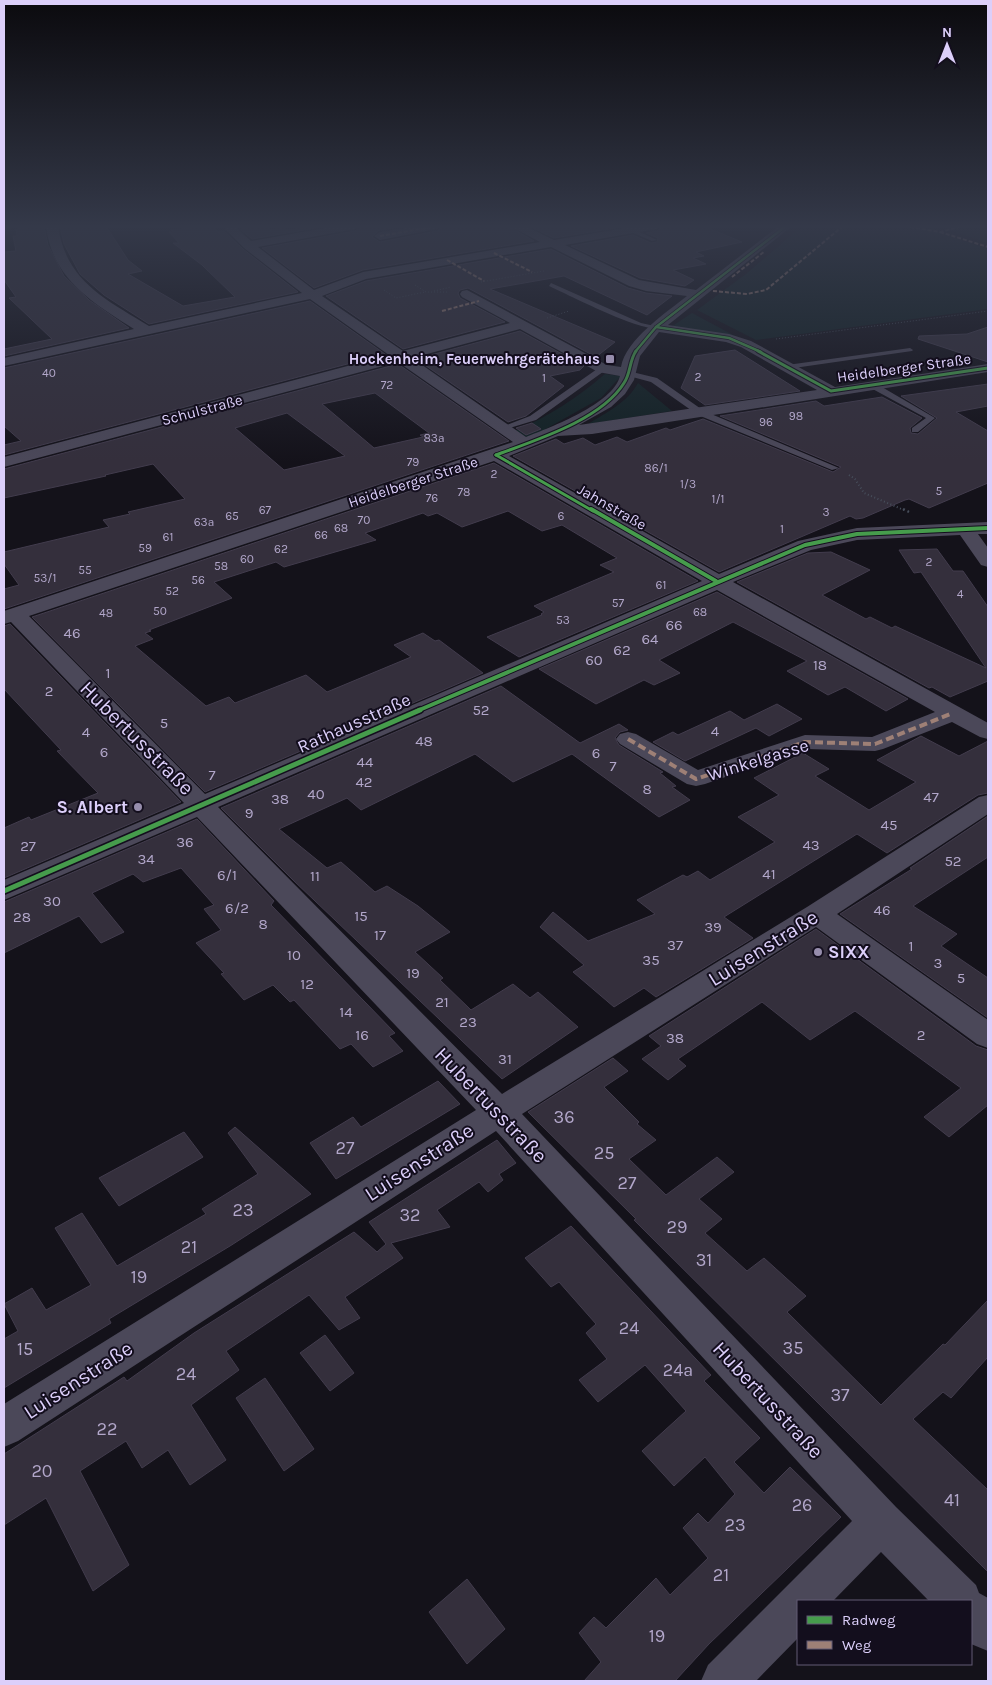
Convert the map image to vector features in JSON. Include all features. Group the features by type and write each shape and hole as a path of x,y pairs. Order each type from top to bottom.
{"street":[{"path":"105,305 145,330"},
{"path":"4,362 266,305"},
{"path":"326,305 526,444"},
{"path":"488,305 603,369 628,373"},
{"path":"555,431 602,406 617,393 625,382 630,362 644,340 656,327 686,305"},
{"name":"Schulstraße","path":"4,462 522,324"},
{"name":"Heidelberger Straße","path":"656,327 729,338 746,344 831,391"},
{"name":"Heidelberger Straße","path":"9,616 496,455 555,431 592,429 988,368"},
{"name":"Jahnstraße","path":"496,455 716,581 988,732"},
{"name":"Rathausstraße","path":"4,891 716,581 805,545 857,534 988,528"},
{"path":"965,529 988,561"},
{"name":"Hubertusstraße","path":"9,616 202,804 499,1112 880,1522 959,1600"},
{"name":"Winkelgasse","path":"628,739 696,779 805,742 875,744 953,713"},
{"name":"Luisenstraße","path":"4,1427 499,1112 817,914 988,803"},
{"path":"817,914 988,1036"},
{"path":"803,1600 880,1522"},
{"path":"724,1681 797,1607"},
{"path":"972,1613 988,1629"}],"lane":[{"path":"595,305 640,325 656,327"},
{"path":"787,367 910,350"},
{"path":"503,428 533,418 603,369"},
{"path":"628,373 654,380 701,413 835,468"},
{"path":"872,385 931,418 915,430"}],"path":[{"path":"746,344 988,311"},
{"path":"835,468 856,479 864,493 907,509 920,530"}],"shaded area":[{"path":"704,305 988,305 988,309 756,340 697,310"},
{"path":"692,313 735,336 671,327"},
{"path":"605,374 621,376 601,398 528,439 515,431 562,406"},
{"path":"638,383 672,411 588,424 622,402"}],"building":[{"path":"16,305 96,305 129,328 4,356 4,349 52,339"},
{"path":"119,305 239,305 149,324"},
{"path":"293,305 315,305 385,354 4,455 4,445 21,441 4,426 4,368"},
{"path":"339,305 472,305 505,322 403,349"},
{"path":"499,305 527,305 615,342 596,357"},
{"path":"625,305 661,305 647,315"},
{"path":"988,327 988,362 918,339 919,336 967,334"},
{"path":"520,331 584,366 580,370 550,376 564,386 526,416 508,422 416,359"},
{"path":"735,350 800,391 705,405 681,388 695,356"},
{"path":"398,364 509,441 4,609 4,589 19,585 4,564 4,552 109,527 103,520 130,514 128,512 185,499 153,464 4,498 4,469","holes":["375,393 429,433 420,435 423,437 374,448 322,404","287,413 345,456 284,470 235,428"]},
{"path":"988,384 988,406 956,412 988,431 988,483 929,508 909,499 863,518 856,519 850,516 719,572 513,456 556,439 564,444 583,438 595,445 617,437 627,442 666,428 670,430 703,419 833,472 841,467 720,416 816,401 824,406 882,397 922,418 910,428 911,433 918,434 937,418 901,396"},
{"path":"532,423 541,429 526,435 516,428"},
{"path":"494,463 698,581 519,657 487,637 542,615 544,612 534,606 614,572 600,565 617,558 562,525 542,531 508,511 462,527 437,513 428,516 423,513 365,533 376,540 284,567 276,562 214,582 232,598 149,630 151,631 145,633 153,639 135,646 206,706 229,697 235,703 306,675 327,692 411,657 394,645 423,633 435,641 439,640 483,673 205,792 32,617"},
{"path":"937,549 953,571 963,571 988,607 988,681 950,697 932,687 929,688 737,582 808,553 831,552 870,570 822,595 866,619 870,617 892,628 895,626 986,668 921,572 914,573 899,550"},
{"path":"717,592 908,699 886,711 845,687 828,695 787,671 807,661 733,622 659,660 680,673 654,685 644,680 596,704 539,669"},
{"path":"10,624 181,802 4,878 4,828 29,817 31,820 98,793 57,751 61,750 4,689 4,626"},
{"path":"501,686 580,743 619,724 628,730 620,732 615,738 619,745 663,772 660,773 676,786 672,787 690,800 659,817 572,754 513,782 475,754 361,810 347,798 279,829 327,868 341,862 375,892 387,886 418,906 450,932 415,952 443,978 440,980 471,1010 513,984 530,998 538,992 578,1027 502,1079 294,881 221,808"},
{"path":"777,704 802,719 769,736 756,728 685,761 653,742 673,732 678,735 730,711 744,720"},
{"path":"921,736 959,756 988,741 988,793 978,795 887,853 857,834 724,917 753,938 656,997 644,988 614,1007 573,972 584,965 540,927 553,912 588,941 655,914 637,900 683,875 687,877 698,871 710,880 775,842 738,817 779,795 754,778 803,753 829,769 815,776 869,810 916,782 877,760"},
{"path":"988,816 988,857 913,906 957,934 941,946 988,978 988,1018 840,914 912,869 910,868"},
{"path":"197,819 274,901 271,905 395,1033 389,1036 403,1051 373,1067 351,1044 340,1049 294,1000 290,1002 273,985 244,1000 221,974 224,973 196,943 221,930 204,909 214,905 181,868 143,882 133,874 92,893 124,932 101,943 79,916 4,953 4,902"},
{"path":"816,929 976,1046 988,1050 988,1105 949,1137 924,1117 961,1088 855,1011 810,1040 762,1002 678,1059 686,1066 668,1080 642,1059 661,1046 649,1036"},
{"path":"613,1058 628,1071 604,1087 639,1122 637,1124 656,1140 629,1159 666,1195 717,1157 734,1172 699,1199 722,1219 705,1233 747,1271 764,1258 806,1296 787,1312 881,1405 943,1344 945,1345 988,1300 988,1357 951,1398 943,1392 913,1419 988,1490 988,1572 528,1112"},
{"path":"438,1081 460,1104 336,1179 310,1143 353,1117 361,1127"},
{"path":"235,1127 311,1194 230,1246 109,1319 111,1323 4,1388 4,1339 18,1331 4,1304 32,1288 46,1310 91,1285 55,1228 82,1213 117,1266 206,1214 202,1209 258,1174 228,1133"},
{"path":"184,1132 203,1157 119,1206 99,1178"},
{"path":"497,1140 516,1163 499,1174 503,1180 488,1192 479,1182 437,1210 450,1227 391,1243 403,1258 345,1297 360,1318 339,1330 309,1295 226,1351 239,1370 191,1405 226,1460 190,1485 168,1450 142,1468 126,1441 80,1471 129,1565 93,1591 46,1498 4,1525 4,1454 124,1377 127,1381 194,1333 354,1232 377,1252 386,1244 369,1222"},
{"path":"571,1226 711,1375 704,1381 760,1438 734,1462 764,1493 790,1467 841,1517 709,1644 675,1681 584,1681 601,1662 579,1633 594,1617 606,1628 656,1578 670,1595 708,1558 683,1528 698,1513 708,1523 735,1494 705,1457 674,1486 642,1451 686,1411 645,1365 598,1402 579,1380 607,1359 586,1333 596,1324 559,1282 551,1287 525,1258"},
{"path":"325,1335 354,1373 330,1391 300,1353"},
{"path":"265,1378 314,1449 284,1471 236,1398"},
{"path":"467,1579 505,1629 467,1664 429,1612"}],"marked path":[{"path":"442,311 466,305"},
{"path":"628,739 696,779 805,742 875,744 953,713"}],"cycle path":[{"path":"496,455 566,426 585,416 616,394 625,382 630,360 639,346 656,327 685,305"},
{"path":"656,327 729,338 746,344 831,391 988,368"},
{"path":"496,455 716,581"},
{"path":"4,891 556,650 805,545 857,534 988,528"}],"place":[{"name":"Hockenheim, Feuerwehrgerätehaus","path":"610,359"},
{"name":"S. Albert","path":"138,807"},
{"name":"SIXX","path":"818,952"}]}
